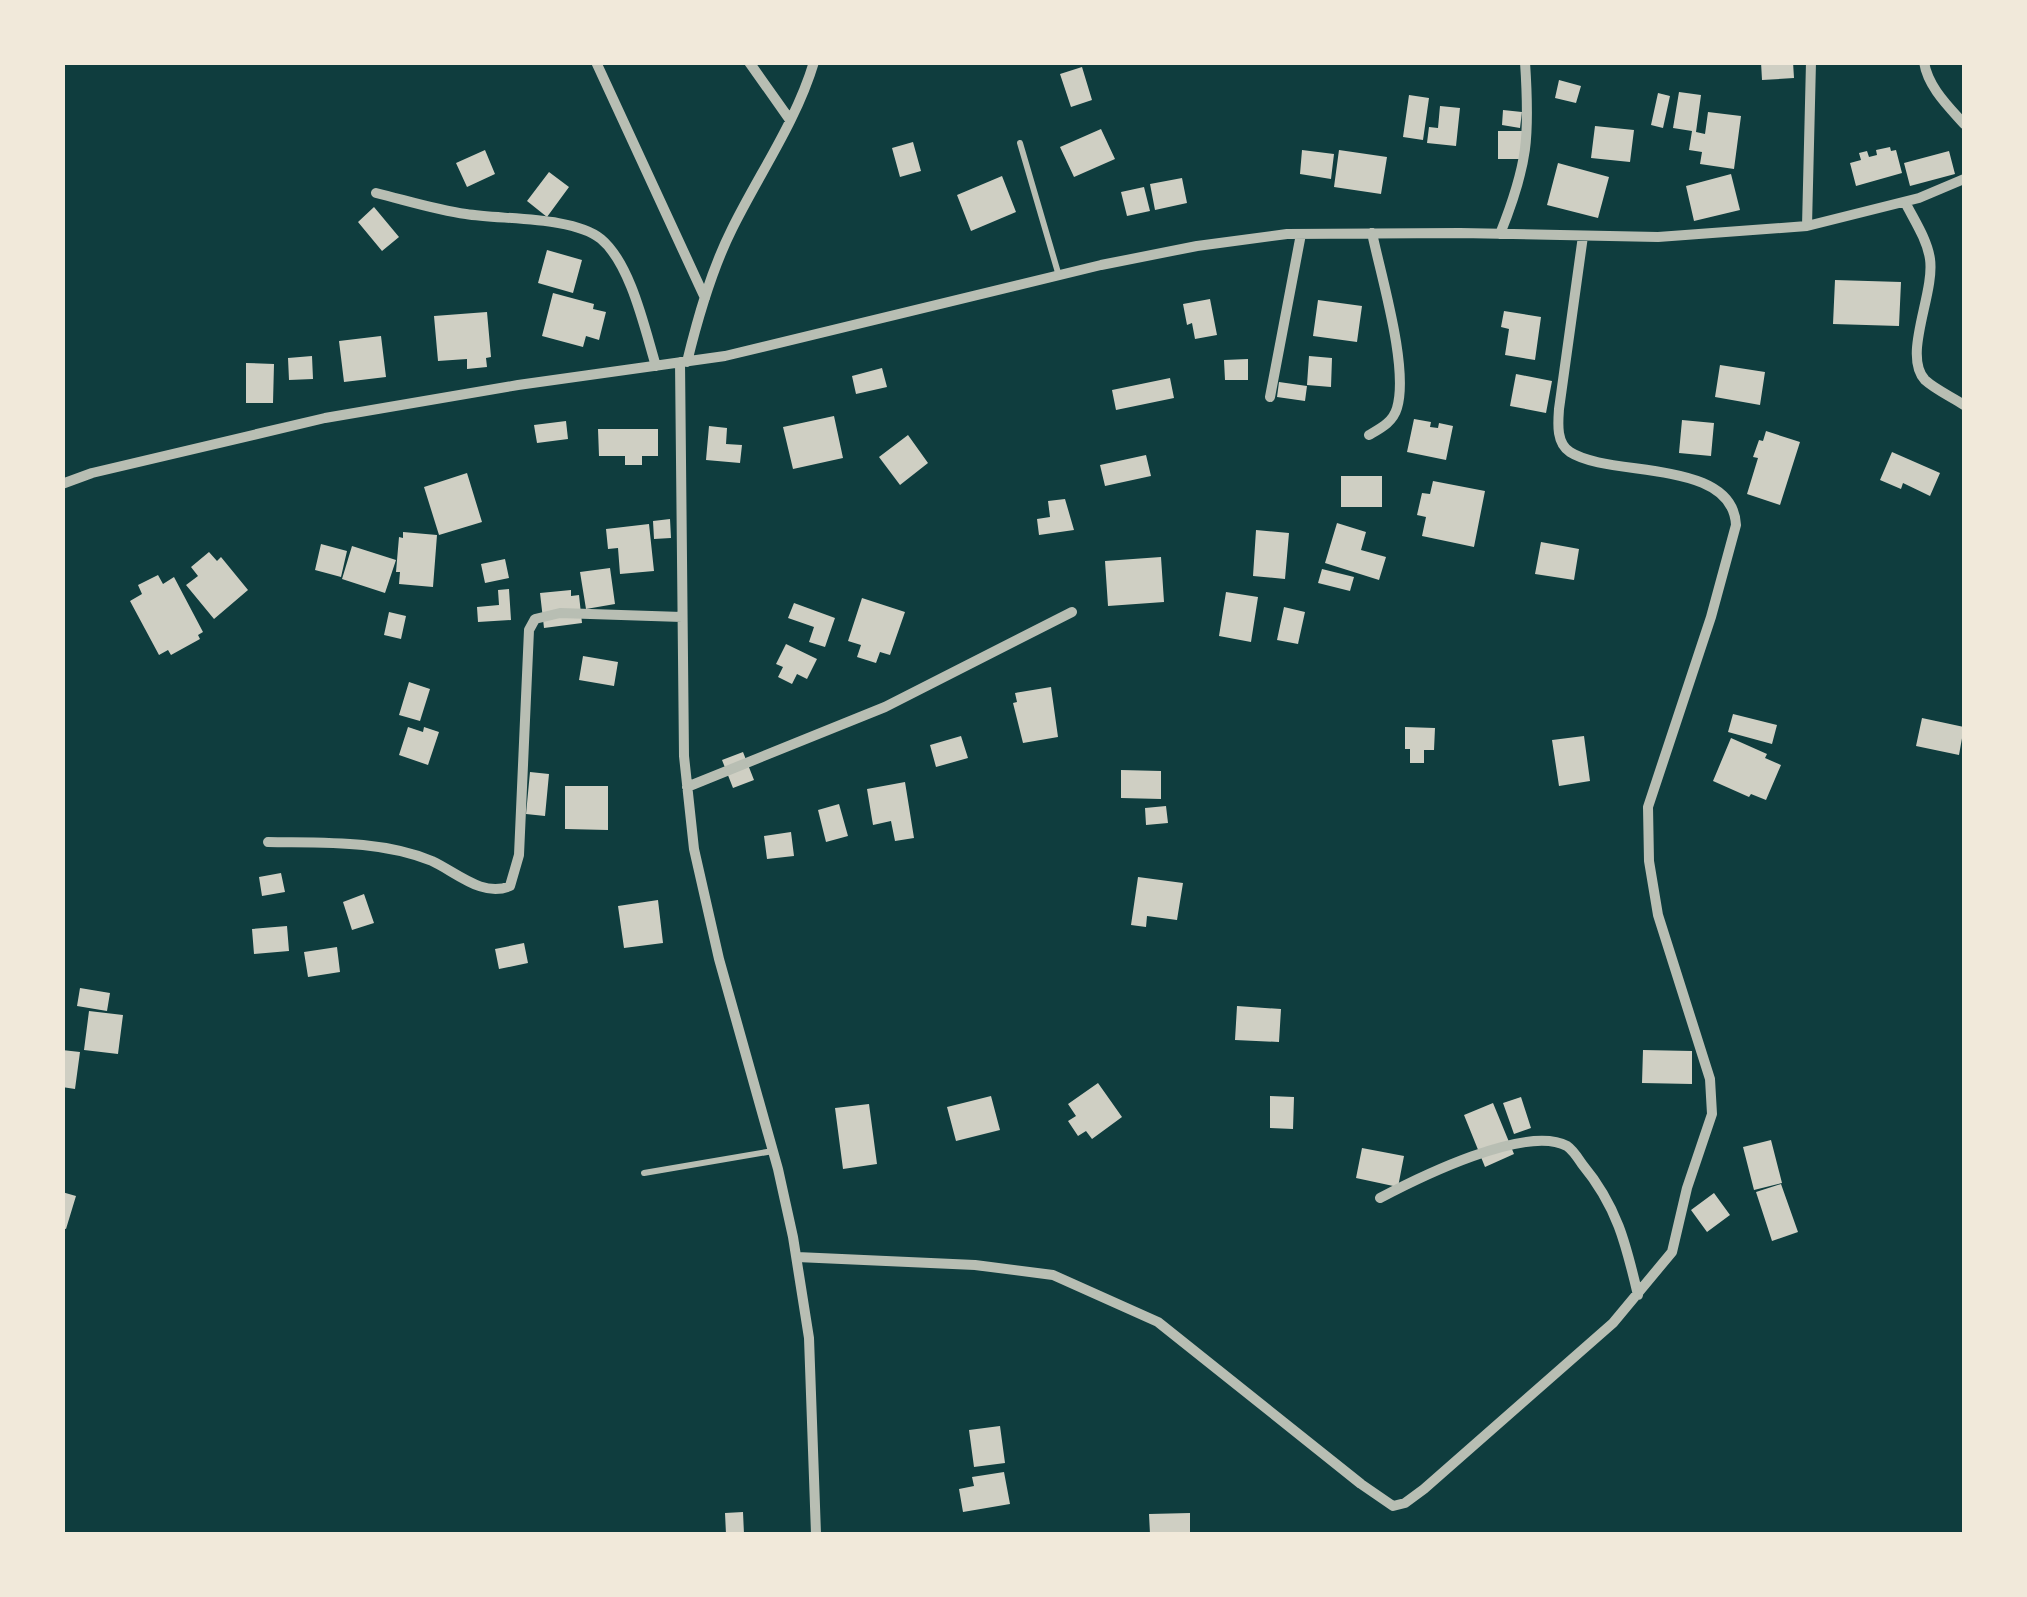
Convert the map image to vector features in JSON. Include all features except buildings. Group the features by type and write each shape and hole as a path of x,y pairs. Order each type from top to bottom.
{"street":[{"path":"596,62 705,298"},
{"path":"749,62 790,120"},
{"path":"814,62 806,91 730,233 684,362 682,616 684,756 694,849 718,960 773,1151 797,1257 809,1338 816,1534"},
{"path":"1500,234 1522,179 1528,144 1526,62"},
{"path":"1807,226 1811,62"},
{"path":"1924,62 1941,98 1964,124"},
{"path":"62,484 92,473 325,418 684,362 841,330 1197,246 1301,234 1658,237 1807,226 1905,202 1964,179"},
{"path":"376,193 463,214 579,227 602,240 618,262 637,304 656,366"},
{"path":"1905,202 1930,259 1929,289 1915,350 1917,366 1923,378 1964,405"},
{"path":"1270,397 1301,234"},
{"path":"1370,435 1388,424 1397,409 1400,387 1396,345 1372,234"},
{"path":"797,1257 975,1264 1053,1276 1158,1322 1393,1506 1405,1503 1424,1489 1614,1323 1672,1252 1687,1188 1712,1114 1710,1078 1658,915 1649,861 1648,808 1711,617 1736,525 1735,511 1728,498 1716,490 1673,474 1586,457 1568,451 1563,443 1558,428 1559,409 1583,236"},
{"path":"688,786 885,707 1072,612"},
{"path":"268,842 371,845 429,860 486,889 499,891 510,886 519,854 529,630 535,619 560,613 682,616"},
{"path":"1380,1198 1437,1167 1525,1142 1542,1140 1568,1147 1598,1183 1621,1224 1638,1296"}],"lane":[{"path":"1020,143 1059,276"},
{"path":"644,1173 773,1151"}]}
